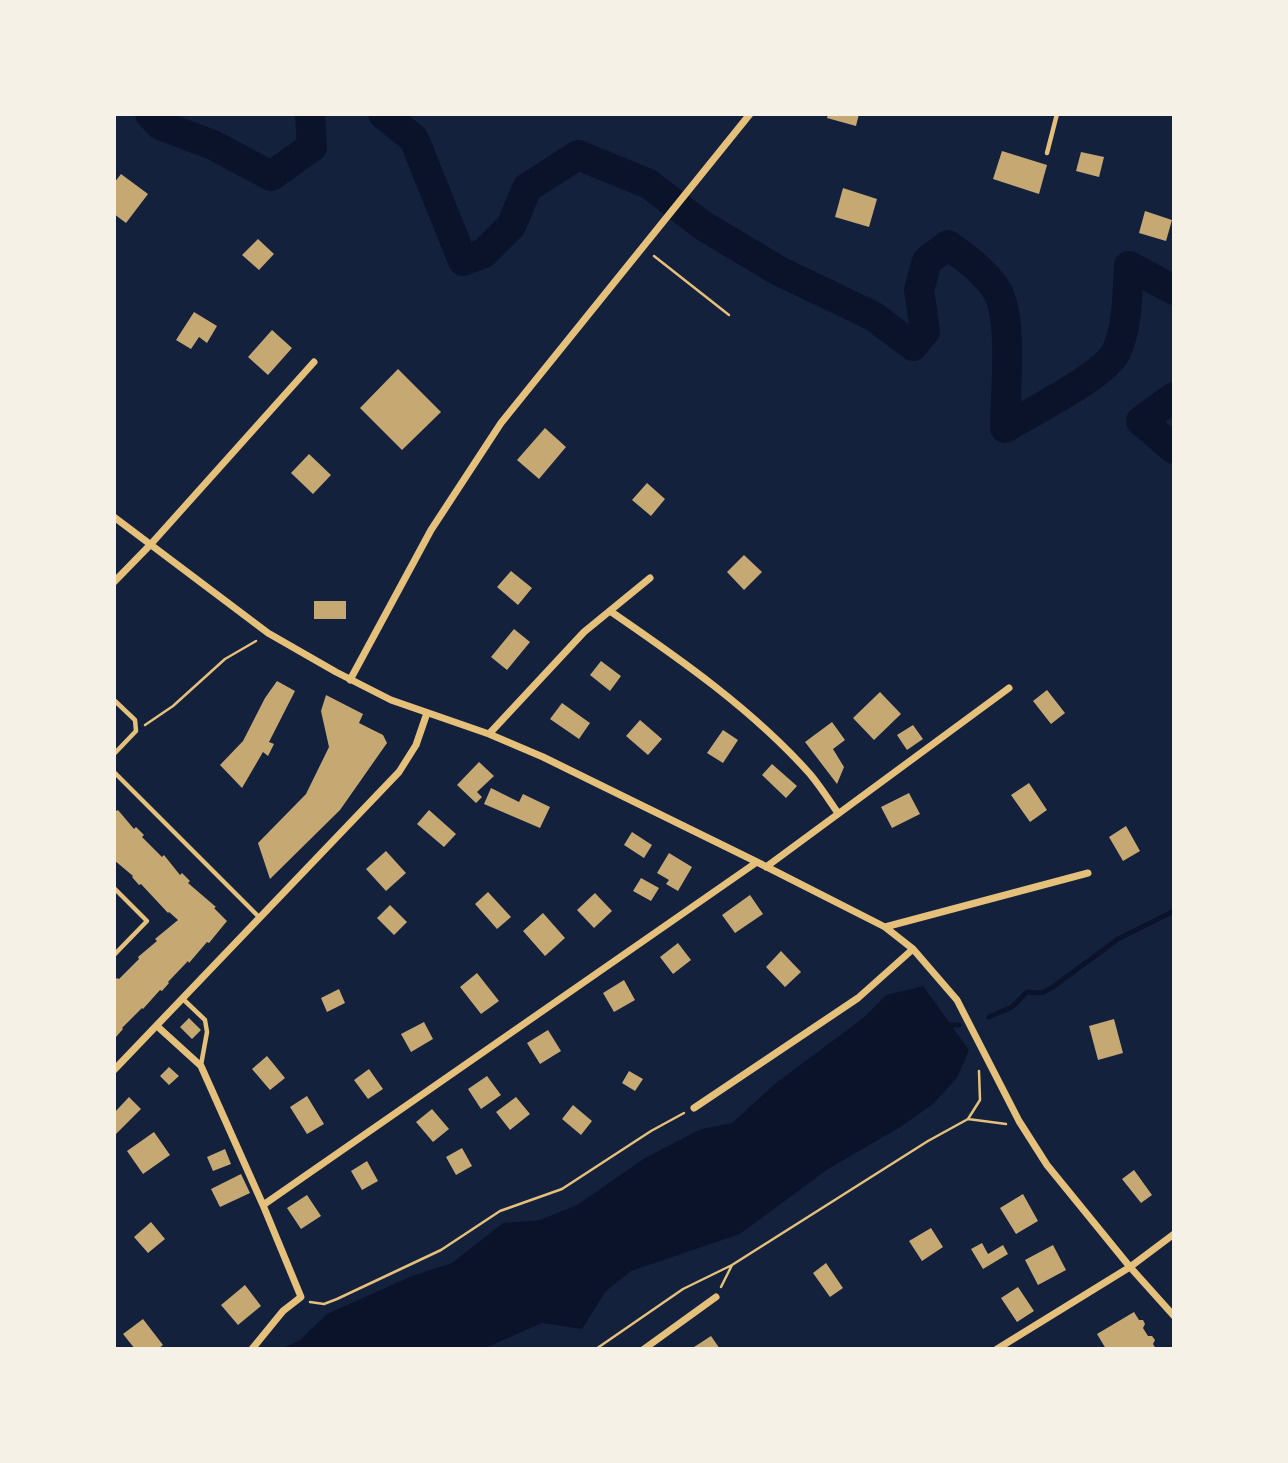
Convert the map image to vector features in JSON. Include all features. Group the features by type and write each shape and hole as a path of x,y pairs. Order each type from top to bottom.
{"street":[{"path":"350,680 431,530 501,423 750,114"},
{"path":"114,582 314,362"},
{"path":"114,517 268,633 350,680 391,700 488,734 543,757 885,927 914,949 957,1000 1018,1121 1047,1165 1130,1267 1174,1316"},
{"path":"488,734 584,632 650,578"},
{"path":"610,611 674,655 777,739 812,776 838,813"},
{"path":"766,867 1009,688"},
{"path":"114,1070 399,772 416,746 427,713"},
{"path":"263,1205 757,862"},
{"path":"885,927 1088,873"},
{"path":"694,1108 858,998 914,949"},
{"path":"157,1026 201,1066 301,1297 283,1311 252,1349"},
{"path":"997,1349 1130,1267 1174,1234"},
{"path":"645,1349 716,1297"}],"lane":[{"path":"1047,153 1056,114"},
{"path":"114,700 135,720 136,731 114,754"},
{"path":"114,772 261,919"},
{"path":"114,888 147,921 114,955"},
{"path":"183,999 205,1020 201,1066"}],"path":[{"path":"654,256 729,316"},
{"path":"136,731 173,706 225,659 268,633"},
{"path":"596,1349 683,1289 732,1265 928,1141 968,1119 980,1100 978,1071"},
{"path":"301,1297 311,1303 324,1304 407,1268 441,1250 500,1211 548,1195 582,1178 652,1131 694,1108"},
{"path":"968,1119 1012,1124 1018,1121"},
{"path":"716,1297 732,1265"}],"water":[{"path":"923,986 969,1050 957,1078 933,1104 902,1126 828,1169 740,1234 631,1271 606,1291 582,1329 542,1323 483,1349 281,1349 300,1340 327,1314 412,1276 452,1263 503,1223 540,1220 577,1205 645,1158 701,1129 732,1123 776,1083 862,1019 886,995"}],"building":[{"path":"828,114 859,114 856,126 827,118"},
{"path":"1002,151 1047,165 1039,194 993,179"},
{"path":"1081,152 1104,157 1099,177 1076,171"},
{"path":"121,174 148,194 126,223 114,214 114,183"},
{"path":"843,188 877,199 869,227 835,217"},
{"path":"1145,211 1172,220 1166,241 1139,233"},
{"path":"258,239 274,254 259,270 242,255"},
{"path":"194,312 217,326 207,343 199,337 191,349 176,340"},
{"path":"272,330 292,348 268,375 248,357"},
{"path":"398,369 441,412 402,450 360,408"},
{"path":"545,428 566,447 539,479 517,460"},
{"path":"309,454 331,475 313,494 291,473"},
{"path":"647,483 665,499 651,516 632,500"},
{"path":"744,555 762,572 744,590 727,572"},
{"path":"511,571 532,588 518,605 497,587"},
{"path":"314,601 346,601 346,619 314,619"},
{"path":"514,629 530,642 507,670 491,657"},
{"path":"601,661 621,676 610,691 590,675"},
{"path":"277,681 295,691 269,742 274,744 268,756 263,752 242,788 220,765 243,741"},
{"path":"1047,690 1065,713 1051,724 1033,701"},
{"path":"880,692 901,714 874,740 853,718"},
{"path":"326,695 363,714 359,723 383,735 387,743 340,810 270,879 258,843 306,794 329,747 321,711"},
{"path":"562,703 590,723 579,739 550,719"},
{"path":"640,720 662,739 648,755 626,736"},
{"path":"832,722 845,740 833,749 844,767 837,784 805,742"},
{"path":"913,725 923,739 907,750 897,735"},
{"path":"723,730 738,740 723,763 707,753"},
{"path":"479,762 494,776 477,792 482,797 476,803 457,785"},
{"path":"772,764 797,786 786,798 762,775"},
{"path":"1029,783 1047,810 1030,822 1011,795"},
{"path":"491,788 519,802 523,794 550,807 540,828 484,804"},
{"path":"909,793 920,814 892,828 881,807"},
{"path":"114,809 118,810 134,829 136,827 144,835 142,837 162,857 164,855 180,875 182,873 190,881 188,883 216,907 214,908 227,921 209,943 207,942 189,963 188,961 116,1037 114,981 157,941 155,939 178,920 114,860"},
{"path":"429,810 456,834 444,847 417,824"},
{"path":"1126,826 1140,851 1123,861 1109,837"},
{"path":"632,832 652,845 644,858 624,845"},
{"path":"386,851 406,873 386,891 366,869"},
{"path":"669,853 692,867 678,891 666,884 669,880 657,873"},
{"path":"641,878 659,888 651,901 633,891"},
{"path":"488,892 511,917 497,929 475,904"},
{"path":"595,893 612,911 594,928 577,910"},
{"path":"750,895 763,914 735,933 722,915"},
{"path":"390,905 407,922 394,935 377,918"},
{"path":"543,913 565,938 545,956 523,931"},
{"path":"678,943 691,960 673,974 660,957"},
{"path":"781,951 801,972 785,987 766,967"},
{"path":"477,973 499,1001 481,1014 460,987"},
{"path":"624,980 635,1000 614,1012 603,993"},
{"path":"339,989 345,1003 327,1012 321,998"},
{"path":"189,1018 201,1030 192,1039 180,1027"},
{"path":"1114,1019 1123,1053 1098,1060 1089,1026"},
{"path":"424,1022 433,1039 411,1052 401,1034"},
{"path":"548,1030 561,1051 540,1064 527,1043"},
{"path":"267,1056 285,1078 270,1090 252,1069"},
{"path":"169,1067 179,1076 169,1085 160,1076"},
{"path":"369,1069 383,1089 368,1099 354,1080"},
{"path":"629,1071 643,1079 635,1091 622,1083"},
{"path":"487,1076 501,1095 481,1109 468,1089"},
{"path":"307,1096 324,1124 307,1134 290,1107"},
{"path":"129,1097 141,1109 114,1136 114,1113"},
{"path":"516,1097 530,1114 510,1130 496,1112"},
{"path":"573,1105 592,1121 581,1135 562,1119"},
{"path":"432,1109 449,1129 433,1142 416,1122"},
{"path":"154,1132 170,1155 143,1174 127,1151"},
{"path":"462,1148 472,1166 456,1175 446,1157"},
{"path":"225,1149 231,1164 213,1171 207,1157"},
{"path":"367,1161 378,1181 362,1190 351,1171"},
{"path":"1134,1170 1152,1195 1141,1203 1122,1179"},
{"path":"241,1174 250,1193 220,1207 211,1189"},
{"path":"1023,1194 1038,1221 1016,1234 1000,1208"},
{"path":"307,1195 321,1216 301,1229 287,1208"},
{"path":"151,1222 165,1239 148,1253 134,1237"},
{"path":"931,1228 943,1247 922,1261 909,1241"},
{"path":"982,1243 988,1254 1003,1245 1008,1254 983,1269 971,1249"},
{"path":"1053,1245 1066,1270 1038,1285 1025,1260"},
{"path":"826,1263 843,1288 830,1297 813,1273"},
{"path":"245,1285 261,1306 238,1325 221,1305"},
{"path":"1018,1287 1034,1311 1017,1322 1001,1298"},
{"path":"1134,1312 1139,1320 1143,1320 1143,1328 1148,1336 1155,1340 1153,1344 1156,1349 1106,1349 1097,1334"},
{"path":"143,1319 163,1345 158,1349 135,1349 123,1334"},
{"path":"711,1336 720,1349 695,1349 694,1347"}],"waterway":[{"path":"150,114 160,125 213,145 271,176 312,147 310,114"},
{"path":"383,114 414,139 463,261 484,253 511,226 527,188 578,155 649,184 702,225 779,271 873,316 913,346 925,331 919,290 927,261 948,245 986,276 1002,302 1007,336 1005,428 1082,382 1109,362 1116,352 1123,332 1129,266 1174,290"},
{"path":"1174,397 1141,421 1174,449"},
{"path":"989,1017 1012,1007 1027,992 1042,993 1053,987 1118,939 1174,911"},
{"path":"951,1025 959,1025"}]}
